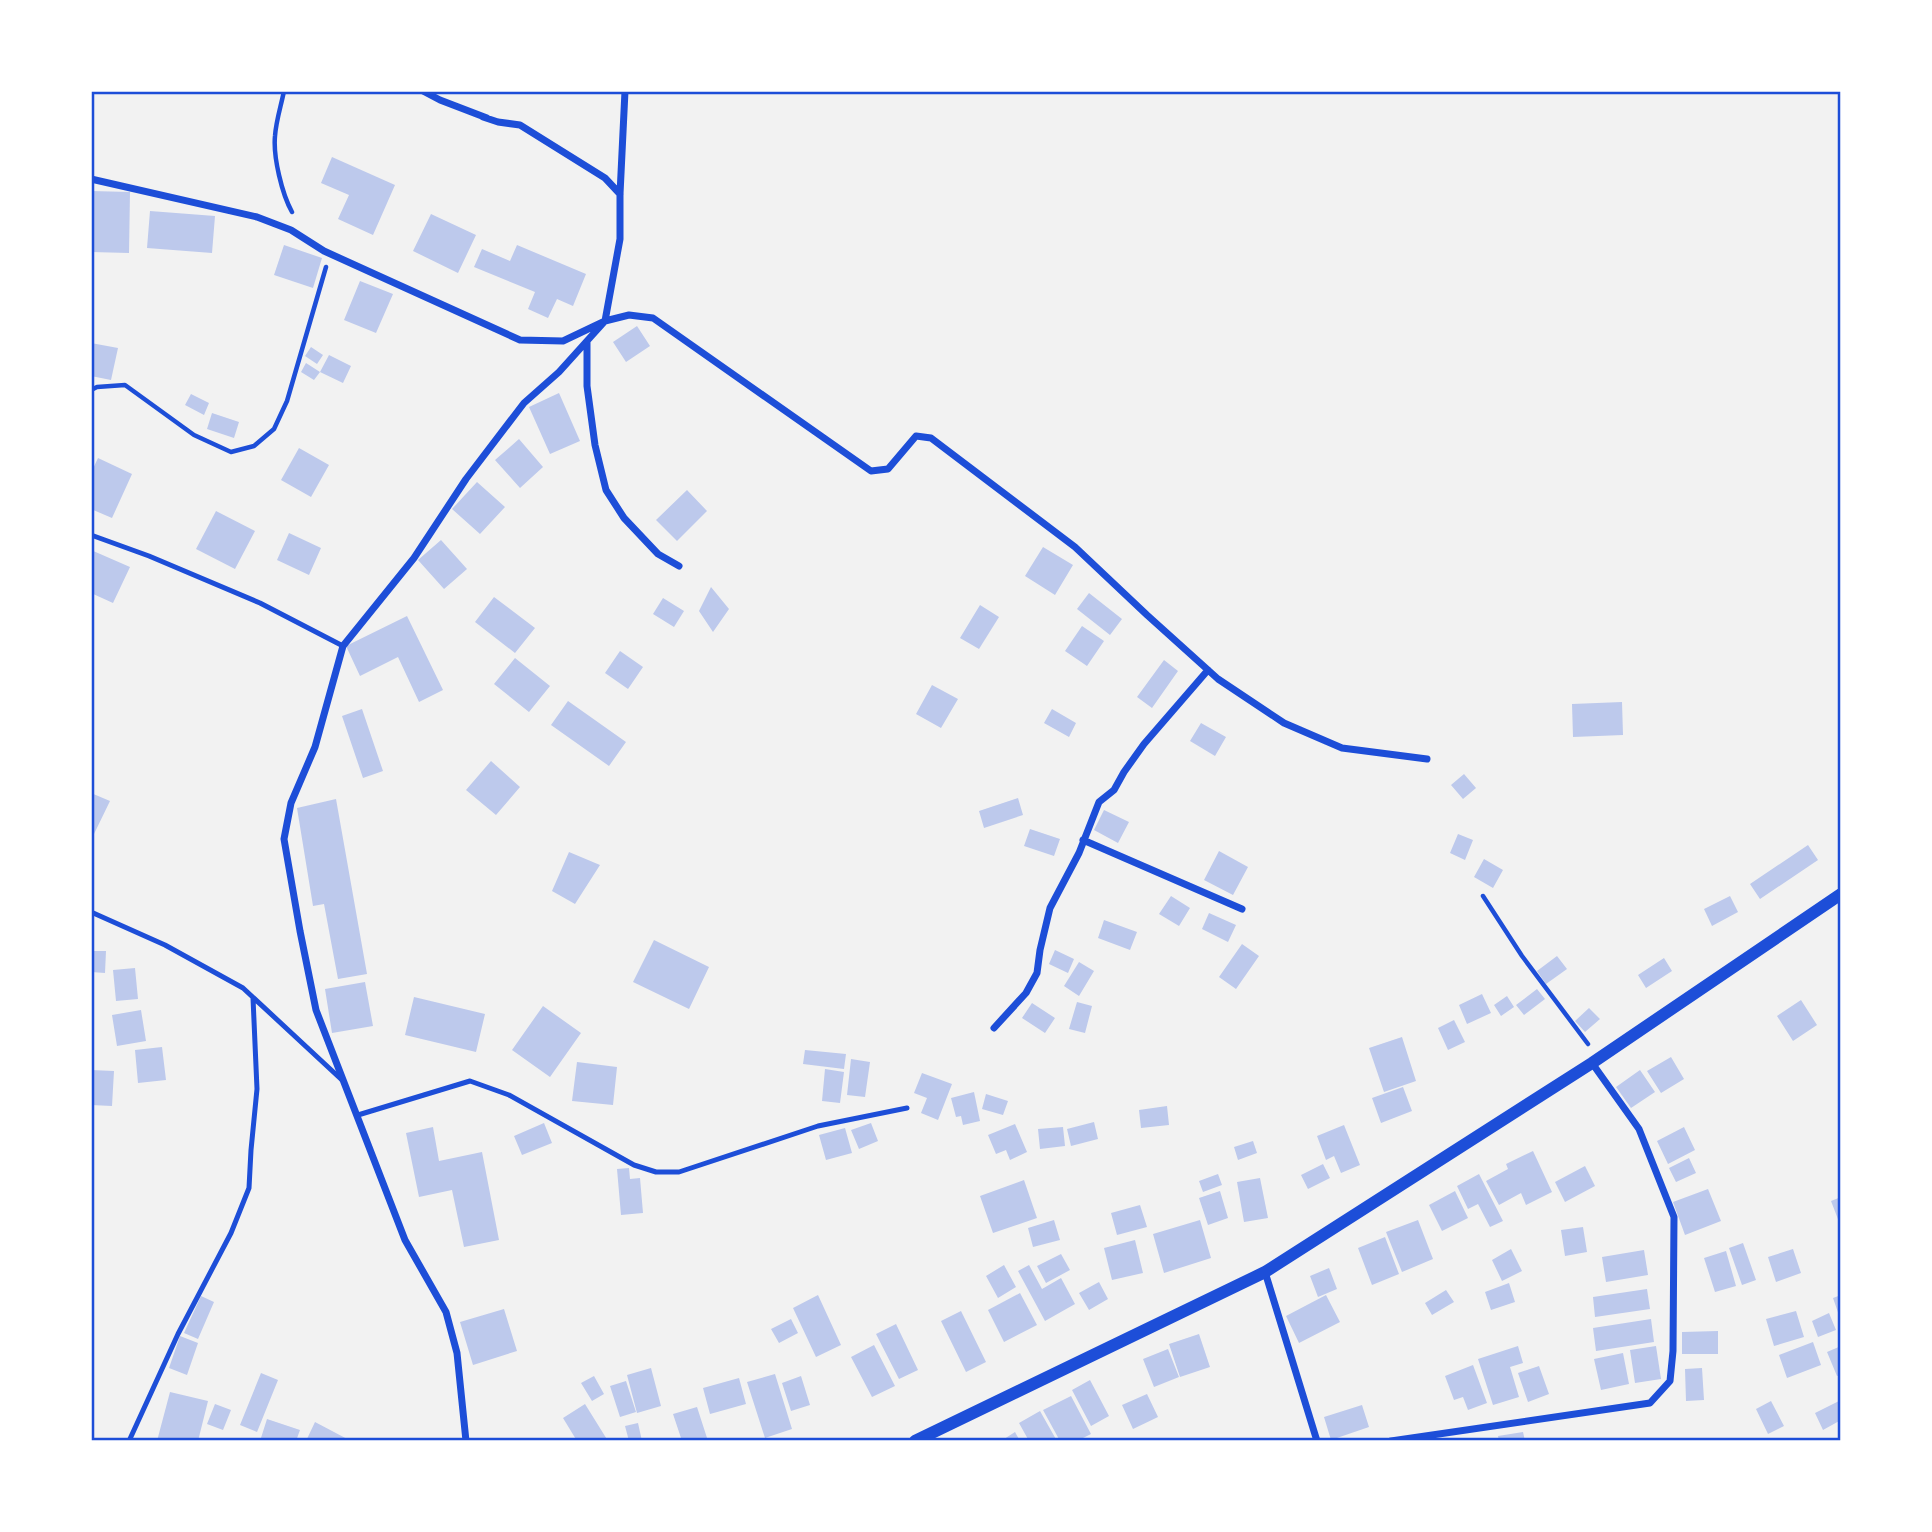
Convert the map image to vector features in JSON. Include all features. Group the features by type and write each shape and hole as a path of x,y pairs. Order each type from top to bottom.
{"street":[{"path":"423,91 485,118 520,125 605,178 620,194"},
{"path":"466,1441 457,1353 446,1312 405,1240 316,1010 285,839 291,803 316,747 343,646 414,558 466,479 524,403 559,372 605,321 620,239 625,91"},
{"path":"91,179 257,217 291,230 330,253 520,340 563,341 605,321 629,315 653,318 872,471 888,469 916,436 931,438 1075,547 1218,679 1284,723 1342,748 1427,759"},
{"path":"587,341 587,386 595,445 606,490 624,517 658,554 679,566"},
{"path":"994,1028 1026,993 1037,973 1050,908 1079,853 1099,802 1114,790 1144,744 1208,670"},
{"path":"1083,840 1242,909"},
{"path":"915,1441 1265,1272 1596,1061 1841,894"},
{"path":"1391,1441 1650,1403 1670,1381 1673,1351 1674,1217 1639,1129 1596,1061"},
{"path":"1265,1272 1317,1441"}],"lane":[{"path":"91,535 149,556 260,603 343,646"},
{"path":"91,912 166,945 243,988 345,1082"},
{"path":"129,1441 178,1334 231,1233 249,1188 257,1089 253,998"},
{"path":"358,1115 470,1082 509,1095 634,1165 656,1172 679,1172 818,1126 907,1108"}],"path":[{"path":"284,91 275,136 276,157 287,203 302,223 302,236"},
{"path":"91,390 125,385 194,435 231,452 254,446 274,429 288,401 330,253"},
{"path":"1483,896 1521,957 1596,1061"}],"building":[{"path":"332,157 395,185 373,235 338,219 349,195 321,183"},
{"path":"91,191 130,192 129,253 91,252"},
{"path":"150,211 215,216 212,253 147,248"},
{"path":"431,214 476,235 458,273 413,251"},
{"path":"284,245 322,258 313,288 274,275"},
{"path":"517,245 586,274 573,306 557,299 548,318 528,309 535,292 474,267 482,249 510,261"},
{"path":"360,281 393,294 376,333 344,320"},
{"path":"637,326 650,346 626,362 613,342"},
{"path":"91,343 118,348 111,380 91,376"},
{"path":"311,347 323,355 317,364 305,356"},
{"path":"329,355 351,366 343,383 320,372"},
{"path":"306,363 320,372 314,380 301,372"},
{"path":"559,393 580,441 550,454 529,407"},
{"path":"191,394 209,403 204,415 185,405"},
{"path":"212,413 239,422 234,438 207,429"},
{"path":"519,439 543,467 520,488 495,460"},
{"path":"299,448 329,465 311,497 281,480"},
{"path":"98,458 132,474 112,518 91,509 91,473"},
{"path":"477,482 505,507 480,534 452,509"},
{"path":"687,490 707,511 677,541 656,520"},
{"path":"216,511 255,531 235,569 196,549"},
{"path":"289,533 321,548 309,575 277,560"},
{"path":"441,540 467,569 444,589 418,560"},
{"path":"1043,547 1073,565 1055,595 1025,576"},
{"path":"91,550 130,567 113,603 91,593"},
{"path":"711,587 729,609 713,632 699,611"},
{"path":"1089,593 1122,619 1110,635 1077,609"},
{"path":"494,597 535,628 515,653 475,622"},
{"path":"663,598 684,611 674,627 653,614"},
{"path":"980,605 999,617 979,649 960,638"},
{"path":"407,616 443,690 419,702 398,657 360,676 346,646"},
{"path":"1082,626 1104,641 1087,666 1065,651"},
{"path":"620,651 643,667 628,689 605,673"},
{"path":"515,658 550,686 529,712 494,684"},
{"path":"1164,660 1178,671 1152,708 1137,697"},
{"path":"932,685 958,699 941,728 916,714"},
{"path":"568,701 626,742 609,766 551,725"},
{"path":"1622,702 1623,735 1573,737 1572,704"},
{"path":"362,709 383,771 363,778 342,716"},
{"path":"1052,709 1076,723 1069,737 1044,723"},
{"path":"1201,723 1226,737 1215,756 1190,741"},
{"path":"491,761 520,787 496,815 466,790"},
{"path":"1464,774 1476,788 1463,799 1451,785"},
{"path":"91,793 110,801 94,834 91,833"},
{"path":"1018,798 1023,815 984,828 979,811"},
{"path":"336,799 367,974 338,979 324,904 313,906 297,808"},
{"path":"1104,810 1129,822 1118,843 1094,830"},
{"path":"1030,829 1060,839 1054,856 1024,846"},
{"path":"1458,834 1473,840 1465,860 1450,853"},
{"path":"1808,845 1818,860 1760,899 1750,884"},
{"path":"1219,851 1248,867 1233,895 1204,880"},
{"path":"569,852 600,865 575,904 552,891"},
{"path":"1484,859 1503,870 1493,888 1474,877"},
{"path":"1171,896 1190,908 1179,926 1159,914"},
{"path":"1730,896 1738,912 1712,926 1704,909"},
{"path":"1209,913 1236,925 1228,942 1202,929"},
{"path":"1104,920 1137,932 1130,950 1098,938"},
{"path":"654,940 709,967 689,1009 633,982"},
{"path":"1242,944 1259,956 1236,989 1219,977"},
{"path":"1055,950 1074,959 1068,973 1049,964"},
{"path":"91,951 106,951 105,973 91,972"},
{"path":"1557,956 1567,969 1546,984 1537,971"},
{"path":"1664,958 1672,971 1646,988 1638,975"},
{"path":"1079,962 1094,971 1079,996 1064,986"},
{"path":"135,968 138,999 116,1001 113,970"},
{"path":"365,982 373,1026 332,1033 325,989"},
{"path":"1537,989 1545,999 1524,1015 1516,1005"},
{"path":"1482,994 1491,1013 1467,1024 1459,1005"},
{"path":"1507,996 1514,1007 1501,1016 1494,1005"},
{"path":"414,997 485,1014 476,1052 405,1035"},
{"path":"1801,1000 1817,1025 1793,1041 1777,1016"},
{"path":"1077,1002 1092,1006 1085,1033 1069,1029"},
{"path":"1032,1003 1055,1018 1045,1033 1022,1018"},
{"path":"543,1006 581,1033 550,1077 512,1050"},
{"path":"1589,1008 1600,1019 1585,1032 1575,1021"},
{"path":"141,1010 146,1041 117,1046 112,1015"},
{"path":"1454,1020 1465,1042 1448,1050 1438,1028"},
{"path":"1402,1037 1416,1081 1384,1092 1369,1048"},
{"path":"162,1047 166,1080 138,1083 135,1050"},
{"path":"805,1050 846,1054 844,1069 803,1064"},
{"path":"1671,1057 1684,1079 1661,1093 1647,1071"},
{"path":"851,1059 870,1062 865,1097 847,1095"},
{"path":"577,1062 617,1067 613,1105 572,1101"},
{"path":"825,1069 844,1072 840,1103 822,1101"},
{"path":"91,1070 114,1071 112,1106 91,1105"},
{"path":"1640,1070 1655,1092 1631,1108 1616,1087"},
{"path":"922,1073 952,1084 938,1120 921,1113 927,1098 914,1093"},
{"path":"1403,1087 1412,1111 1381,1123 1372,1098"},
{"path":"974,1092 980,1121 963,1125 961,1116 956,1117 951,1098"},
{"path":"986,1094 1008,1101 1003,1115 982,1109"},
{"path":"1167,1106 1169,1125 1141,1128 1139,1110"},
{"path":"1094,1122 1098,1139 1071,1146 1067,1129"},
{"path":"544,1123 552,1143 522,1155 514,1136"},
{"path":"871,1123 878,1141 859,1149 851,1130"},
{"path":"1015,1124 1027,1152 1010,1160 1006,1150 996,1154 988,1135"},
{"path":"1344,1125 1360,1165 1341,1173 1334,1156 1326,1160 1317,1136"},
{"path":"433,1127 439,1161 482,1152 499,1240 464,1247 452,1190 419,1197 406,1133"},
{"path":"1063,1127 1065,1146 1040,1149 1038,1129"},
{"path":"1684,1127 1695,1150 1668,1164 1657,1141"},
{"path":"845,1128 852,1153 826,1160 819,1135"},
{"path":"1253,1141 1257,1153 1238,1160 1234,1147"},
{"path":"1533,1151 1552,1192 1526,1205 1521,1193 1499,1205 1486,1181 1508,1169 1506,1164"},
{"path":"1689,1158 1696,1173 1676,1182 1669,1168"},
{"path":"1323,1164 1330,1178 1308,1189 1301,1175"},
{"path":"1585,1166 1595,1186 1565,1202 1555,1182"},
{"path":"629,1168 630,1179 640,1178 643,1213 621,1215 617,1169"},
{"path":"1218,1174 1222,1185 1203,1192 1199,1181"},
{"path":"1479,1174 1503,1221 1490,1227 1478,1204 1468,1209 1457,1186"},
{"path":"1260,1178 1268,1218 1244,1222 1237,1182"},
{"path":"1024,1180 1037,1218 993,1233 980,1196"},
{"path":"1708,1189 1721,1221 1685,1235 1673,1202"},
{"path":"1220,1191 1228,1218 1208,1225 1199,1198"},
{"path":"1455,1191 1468,1218 1442,1231 1429,1205"},
{"path":"1841,1197 1841,1227 1831,1201"},
{"path":"1140,1205 1147,1227 1117,1235 1111,1213"},
{"path":"1054,1220 1060,1240 1033,1247 1028,1228"},
{"path":"1200,1220 1211,1258 1164,1273 1153,1234"},
{"path":"1418,1220 1433,1259 1402,1272 1386,1232"},
{"path":"1583,1227 1587,1252 1565,1256 1561,1230"},
{"path":"1385,1237 1399,1274 1372,1285 1358,1248"},
{"path":"1135,1240 1143,1273 1112,1280 1104,1248"},
{"path":"1743,1243 1756,1280 1742,1285 1729,1248"},
{"path":"1511,1249 1522,1271 1502,1281 1492,1260"},
{"path":"1793,1249 1801,1273 1776,1282 1768,1257"},
{"path":"1644,1250 1648,1275 1606,1282 1602,1257"},
{"path":"1726,1251 1736,1286 1715,1292 1704,1258"},
{"path":"1061,1254 1070,1270 1046,1283 1037,1266"},
{"path":"1004,1265 1016,1287 998,1298 986,1276"},
{"path":"1029,1265 1042,1289 1061,1278 1075,1304 1045,1321 1018,1271"},
{"path":"1329,1268 1337,1289 1318,1297 1310,1276"},
{"path":"1099,1282 1108,1299 1089,1310 1079,1293"},
{"path":"1509,1283 1515,1302 1491,1310 1485,1292"},
{"path":"1647,1289 1650,1309 1595,1317 1593,1297"},
{"path":"1446,1290 1454,1302 1432,1315 1425,1303"},
{"path":"1020,1293 1037,1325 1004,1342 988,1310"},
{"path":"818,1295 841,1345 816,1357 793,1308"},
{"path":"1326,1295 1340,1322 1299,1343 1286,1316"},
{"path":"1841,1295 1841,1321 1833,1298"},
{"path":"201,1296 214,1302 198,1339 184,1333"},
{"path":"504,1309 517,1351 473,1365 460,1322"},
{"path":"961,1311 986,1362 966,1372 941,1321"},
{"path":"1796,1311 1804,1337 1774,1346 1766,1319"},
{"path":"1829,1313 1836,1330 1818,1337 1812,1321"},
{"path":"791,1319 798,1333 779,1343 771,1329"},
{"path":"1651,1319 1654,1342 1596,1351 1593,1328"},
{"path":"896,1324 918,1370 899,1379 876,1334"},
{"path":"1718,1331 1718,1354 1682,1354 1682,1332"},
{"path":"1199,1334 1210,1367 1180,1377 1169,1344"},
{"path":"180,1336 198,1343 187,1375 169,1368"},
{"path":"1813,1342 1821,1365 1787,1378 1779,1355"},
{"path":"874,1345 895,1386 872,1397 851,1357"},
{"path":"1518,1346 1523,1363 1510,1367 1519,1397 1493,1405 1478,1359"},
{"path":"1656,1346 1661,1379 1635,1383 1630,1350"},
{"path":"1841,1346 1841,1375 1837,1376 1827,1352"},
{"path":"1168,1349 1179,1377 1154,1387 1143,1359"},
{"path":"1623,1353 1629,1384 1601,1390 1594,1359"},
{"path":"1473,1365 1487,1403 1468,1410 1463,1397 1454,1400 1445,1376"},
{"path":"1539,1366 1549,1394 1528,1402 1518,1373"},
{"path":"651,1368 661,1406 637,1413 627,1375"},
{"path":"1702,1368 1704,1400 1686,1401 1685,1369"},
{"path":"261,1373 278,1380 257,1432 240,1425"},
{"path":"775,1374 792,1429 765,1438 747,1382"},
{"path":"594,1376 604,1394 592,1401 581,1383"},
{"path":"801,1376 810,1405 791,1411 782,1383"},
{"path":"739,1378 746,1404 710,1414 703,1388"},
{"path":"1090,1380 1109,1416 1091,1426 1072,1390"},
{"path":"626,1381 636,1412 620,1417 610,1386"},
{"path":"170,1392 208,1401 198,1441 157,1441"},
{"path":"1147,1394 1158,1417 1133,1429 1122,1405"},
{"path":"1071,1396 1091,1434 1077,1441 1060,1441 1043,1410"},
{"path":"1841,1400 1841,1420 1823,1430 1815,1413"},
{"path":"1771,1401 1784,1426 1768,1434 1756,1409"},
{"path":"215,1404 231,1410 223,1430 207,1424"},
{"path":"585,1404 608,1441 577,1441 563,1418"},
{"path":"1362,1405 1369,1427 1331,1440 1324,1417"},
{"path":"697,1407 708,1441 682,1441 673,1414"},
{"path":"1040,1411 1057,1441 1029,1441 1019,1423"},
{"path":"267,1419 300,1430 296,1441 260,1441"},
{"path":"315,1422 351,1441 306,1441"},
{"path":"638,1423 642,1441 629,1441 625,1426"},
{"path":"1015,1432 1020,1441 1001,1441"},
{"path":"1523,1432 1525,1441 1499,1441 1498,1436"}]}
